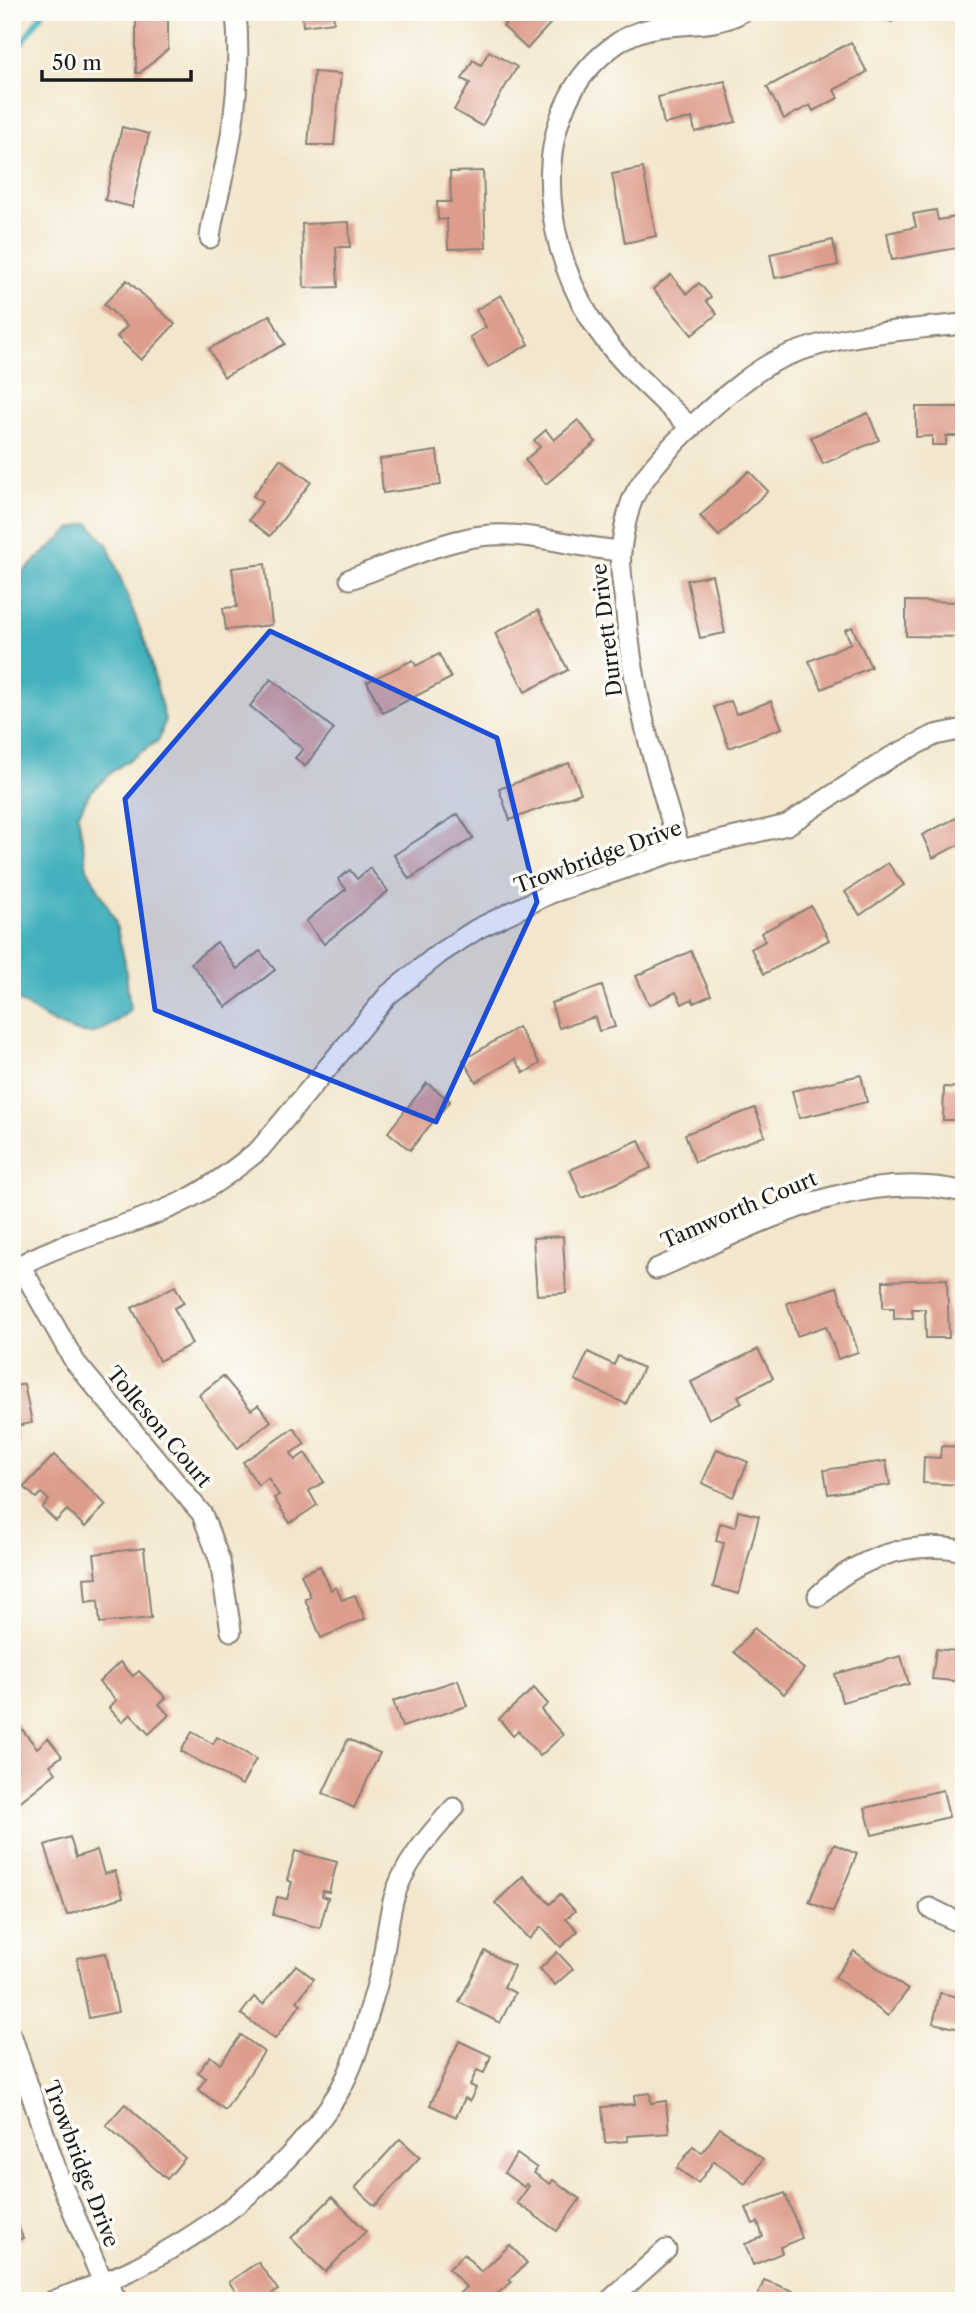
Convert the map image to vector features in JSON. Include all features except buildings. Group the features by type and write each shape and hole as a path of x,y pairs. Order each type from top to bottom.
{"street":[{"path":"210,238 213,211 222,180 240,59 236,12"},
{"path":"691,428 614,349 590,318 559,244 550,193 551,142 562,108 585,71 614,45 636,31 662,24 710,22 731,18 743,12"},
{"name":"Durrett Drive","path":"680,850 644,732 628,646 621,551 633,498 657,464 691,428 748,379 776,361 821,345 964,324"},
{"path":"350,579 447,545 491,535 524,536 621,551"},
{"name":"Trowbridge Drive","path":"16,1268 38,1254 188,1199 240,1165 260,1149 388,995 440,953 468,935 551,893 680,850 787,825 891,757 935,735 964,729"},
{"name":"Tamworth Court","path":"656,1269 817,1198 878,1188 943,1187 964,1192"},
{"name":"Tolleson Court","path":"16,1268 75,1362 202,1514 220,1561 231,1630"},
{"path":"818,1596 838,1576 896,1550 944,1546 964,1551"},
{"path":"53,2301 138,2267 211,2223 258,2187 299,2144 337,2094 359,2046 384,1962 394,1899 410,1864 454,1808"},
{"path":"930,1908 964,1925"},
{"name":"Trowbridge Drive","path":"12,2037 41,2132 103,2282 119,2301"},
{"path":"609,2301 666,2250"}],"highlighted area":[{"path":"270,631 497,738 537,902 436,1122 155,1010 125,799"}],"water":[{"path":"89,523 108,546 146,644 165,720 159,740 113,771 89,794 78,815 87,868 115,920 125,963 130,1010 107,1028 83,1033 61,1026 12,996 12,582 71,529"}],"waterway":[{"path":"12,49 24,40 43,12"}]}
